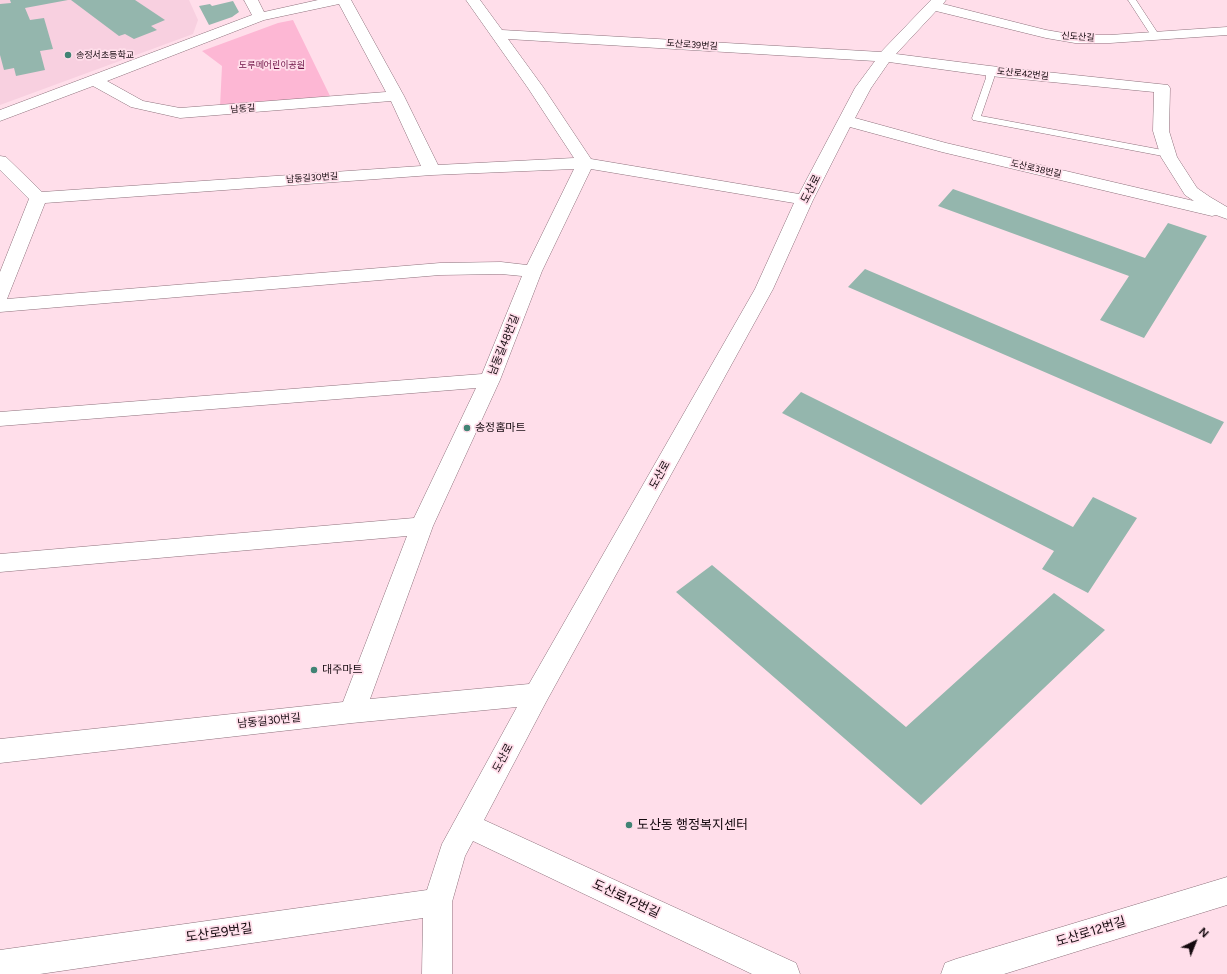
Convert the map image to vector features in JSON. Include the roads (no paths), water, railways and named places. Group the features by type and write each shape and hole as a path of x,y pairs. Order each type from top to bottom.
{"street":[{"path":"251,0 260,18"},
{"path":"0,116 260,18 337,0"},
{"path":"344,0 396,96 432,170"},
{"path":"473,0 499,34 585,163"},
{"name":"신도산길","path":"936,2 1046,34 1075,39 1110,39 1227,31"},
{"name":"도산로","path":"437,974 438,902 452,853 537,694 764,289 804,200 863,88 885,57 936,2"},
{"name":"도산로39번길","path":"499,34 885,57"},
{"name":"도산로42번길","path":"885,57 990,71 1162,88 1161,131 1168,154"},
{"name":"남동길","path":"96,81 137,104 180,113 396,96"},
{"name":"도산로38번길","path":"846,121 942,147 1227,214"},
{"path":"1168,154 1191,191 1204,201 1227,214"},
{"path":"0,161 38,198 0,296"},
{"name":"남동길30번길","path":"38,198 432,170 585,163 804,200"},
{"name":"남동길48번길","path":"352,712 422,526 490,380 533,271 585,163"},
{"path":"0,306 440,268 501,268 533,271"},
{"path":"0,419 490,380"},
{"path":"0,563 422,526"},
{"name":"남동길30번길","path":"0,751 352,712 537,694"},
{"name":"도산로12번길","path":"467,825 785,974"},
{"name":"도산로12번길","path":"956,974 1227,891"},
{"name":"도산로9번길","path":"0,966 438,902"}],"lane":[{"path":"1132,0 1155,35"},
{"path":"990,71 990,78 976,118 1168,154"}],"place":[{"name":"송정서초등학교","path":"68,55"},
{"name":"송정홈마트","path":"467,428"},
{"name":"대주마트","path":"314,670"},
{"name":"도산동 행정복지센터","path":"629,825"}],"park label":[{"name":"도루메어린이공원","path":"272,65"}]}
